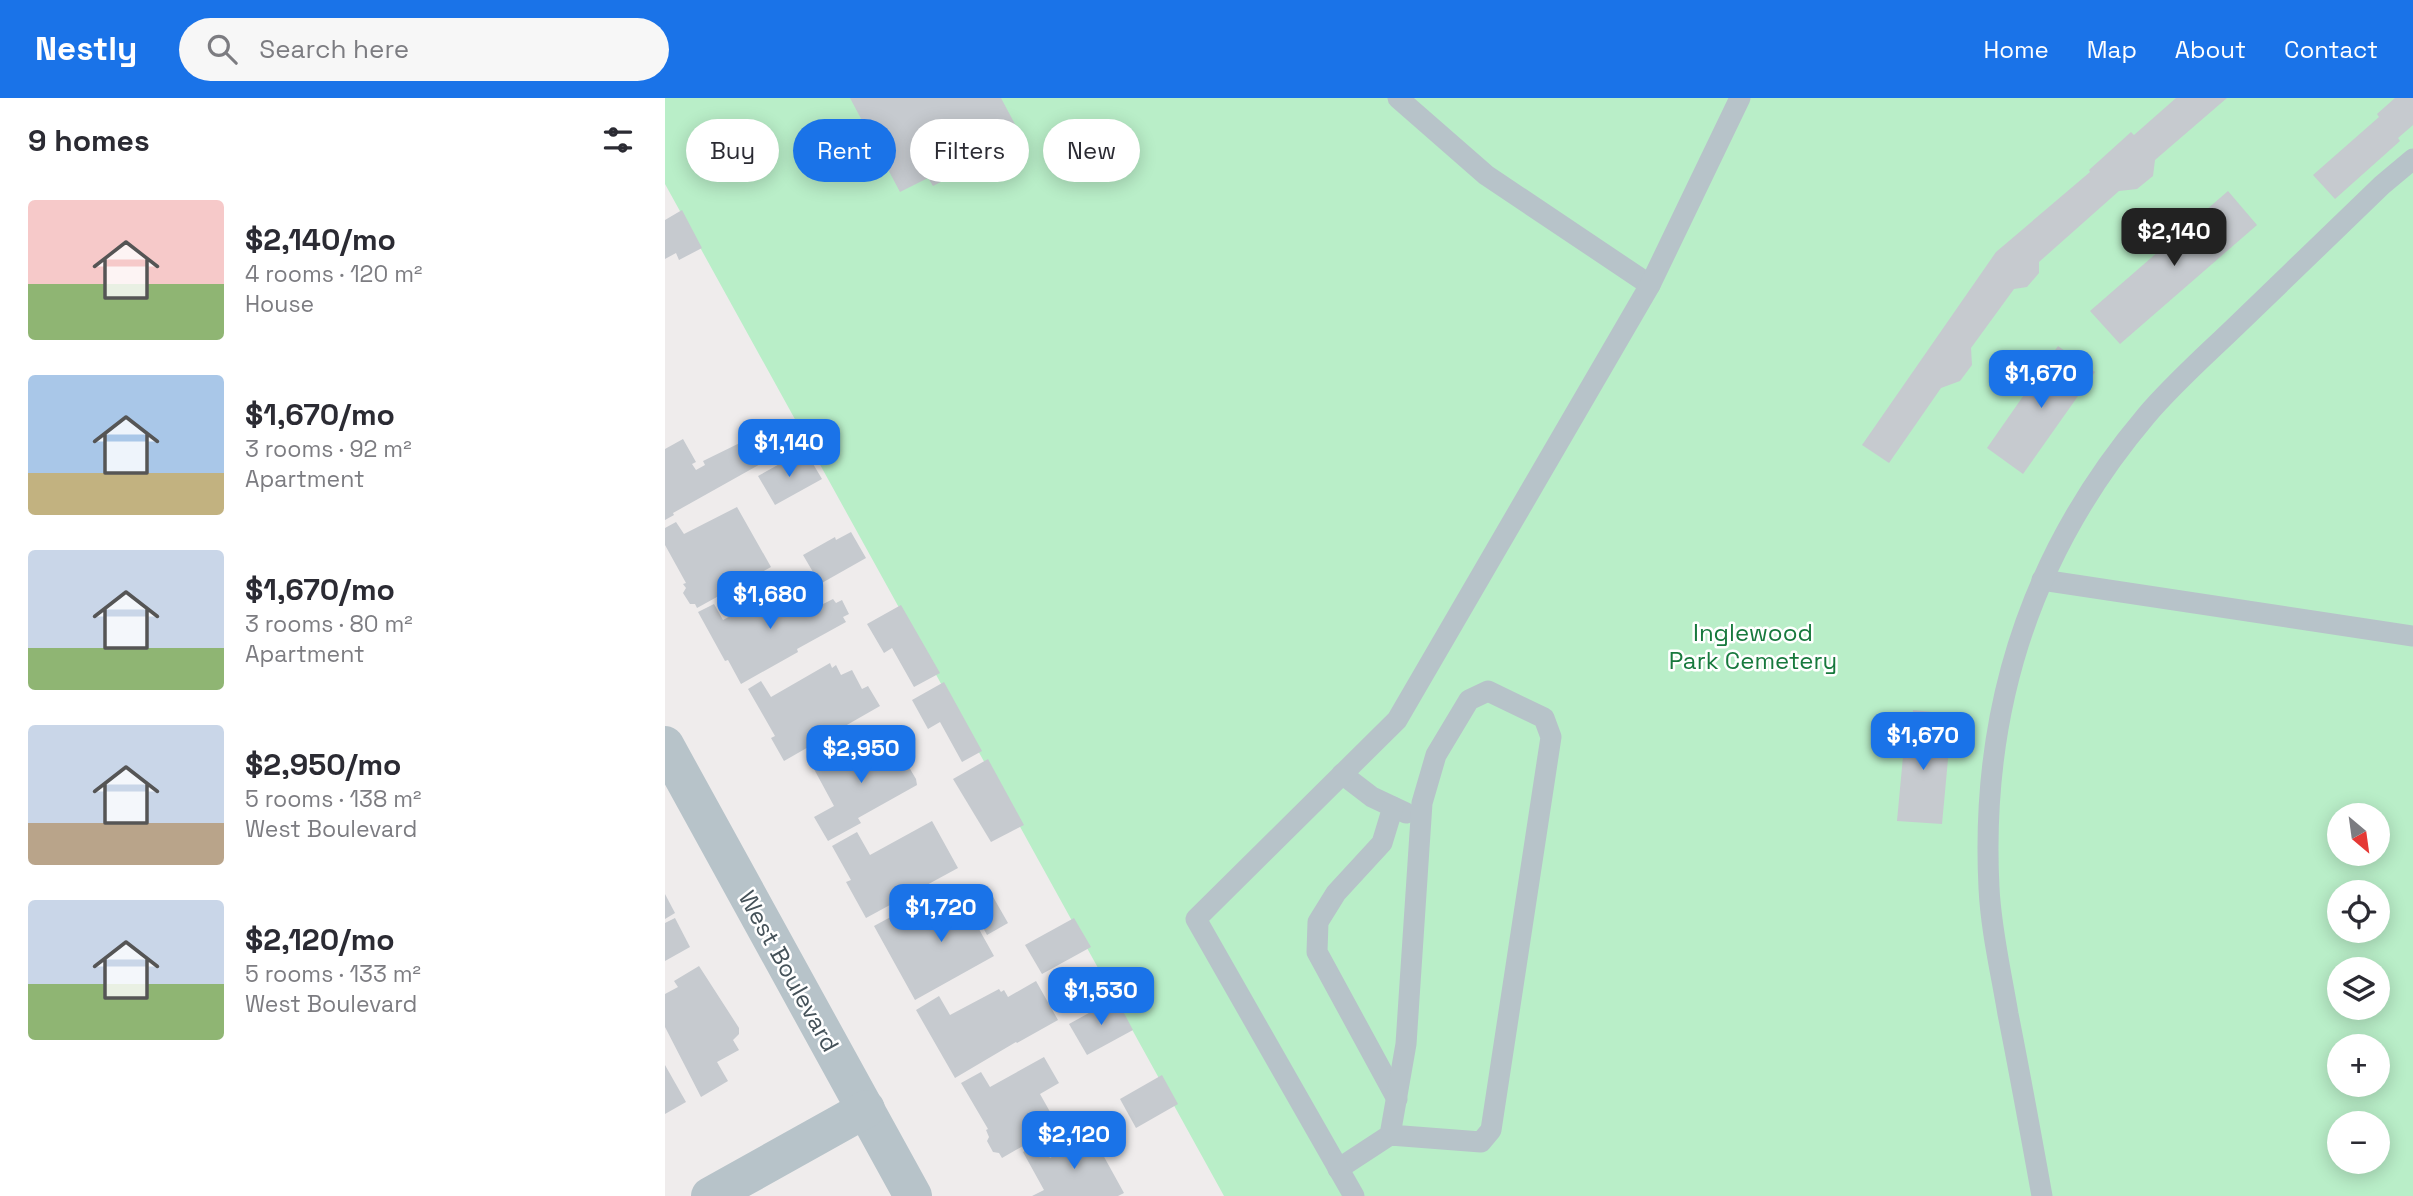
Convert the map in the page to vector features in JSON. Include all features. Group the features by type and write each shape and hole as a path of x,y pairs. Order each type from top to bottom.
{"street":[{"name":"West Boulevard","path":"665,745 913,1196"},
{"path":"710,1196 866,1109"}],"lane":[{"path":"1398,98 1486,175 1650,285"},
{"path":"1354,1196 1196,919 1397,720 1650,285 1741,98"},
{"path":"2042,1196 1989,891 1987,832 1990,774 1999,717 2013,660 2042,580 2081,506 2112,458 2148,415 2382,185 2413,159"},
{"path":"2042,580 2413,636"},
{"path":"1338,1169 1390,1135 1481,1142 1491,1130 1551,737 1544,718 1488,691 1469,700 1436,755 1422,803 1406,1044 1390,1135"},
{"path":"1342,774 1372,797 1421,821"},
{"path":"1393,807 1382,843 1336,893 1318,922 1317,952 1397,1099"}],"green space":[{"name":"Inglewood Park Cemetery","path":"665,98 2413,98 2413,1196 1224,1196 665,184"}],"building":[{"path":"850,98 1001,98 1012,119 910,119 910,182 920,182 900,192 895,182 896,119 861,119"},
{"path":"2176,98 2227,98 2155,160 2153,176 2137,189 2119,191 2039,262 2039,273 2027,287 2014,289 1971,348 1972,365 1960,381 1941,388 1889,463 1862,445 1996,252 2090,172 2089,170 2131,132 2134,135"},
{"path":"2395,98 2413,98 2413,125 2398,138 2400,141 2335,199 2313,175 2379,117 2377,114"},
{"path":"2228,191 2257,225 2120,344 2090,311"},
{"path":"682,210 702,248 679,260 676,253 665,259 665,220"},
{"path":"2058,346 2095,372 2023,474 1987,448"},
{"path":"750,438 764,462 665,520 665,449 683,439 696,462 692,464 696,470 705,465 703,461"},
{"path":"792,457 796,464 809,457 822,479 775,505 758,476"},
{"path":"737,507 771,567 697,608 695,604 690,604 683,593 686,588 683,584 686,583 665,545 665,528 676,522 684,534"},
{"path":"851,532 866,558 820,584 803,555 835,537 836,540"},
{"path":"803,592 813,609 833,599 836,603 842,600 849,614 843,617 846,622 741,684 698,612 714,604 723,620 774,593 780,605"},
{"path":"901,605 940,673 914,687 892,648 884,653 867,624"},
{"path":"830,663 832,668 836,665 841,675 852,670 862,689 868,686 880,706 784,761 771,738 775,736 748,689 761,681 771,697"},
{"path":"944,682 982,751 962,762 940,722 928,729 912,700"},
{"path":"1913,710 1932,712 1932,736 1950,738 1942,824 1897,821 1905,735 1909,735 1910,715 1913,715"},
{"path":"881,740 885,747 894,742 917,785 858,818 861,823 828,841 814,817 834,806 808,758 821,750 831,768"},
{"path":"988,759 1024,825 991,842 953,779"},
{"path":"932,821 958,868 866,918 846,882 851,880 832,846 857,832 870,855"},
{"path":"665,894 675,913 665,919"},
{"path":"992,895 1008,923 987,935 979,920 975,922 994,956 915,1000 874,926 898,913 907,928 955,902 961,912"},
{"path":"675,918 690,947 665,961 665,923"},
{"path":"1074,918 1091,947 1042,974 1025,945"},
{"path":"699,966 739,1028 739,1034 733,1040 739,1050 717,1062 728,1081 701,1097 665,1027 665,994 678,987 674,981"},
{"path":"1036,981 1058,1020 955,1078 916,1010 939,996 950,1015 999,989 1001,992 1004,990 1008,997"},
{"path":"1116,998 1133,1030 1087,1055 1069,1024"},
{"path":"1044,1057 1059,1083 1040,1094 1058,1126 1002,1158 999,1153 993,1152 987,1141 988,1129 961,1083 981,1072 990,1087"},
{"path":"665,1065 686,1102 665,1114"},
{"path":"1162,1075 1178,1104 1136,1128 1120,1099"},
{"path":"1092,1135 1124,1193 1118,1196 1032,1196 1044,1190 1023,1152 1041,1142 1050,1158"}]}
